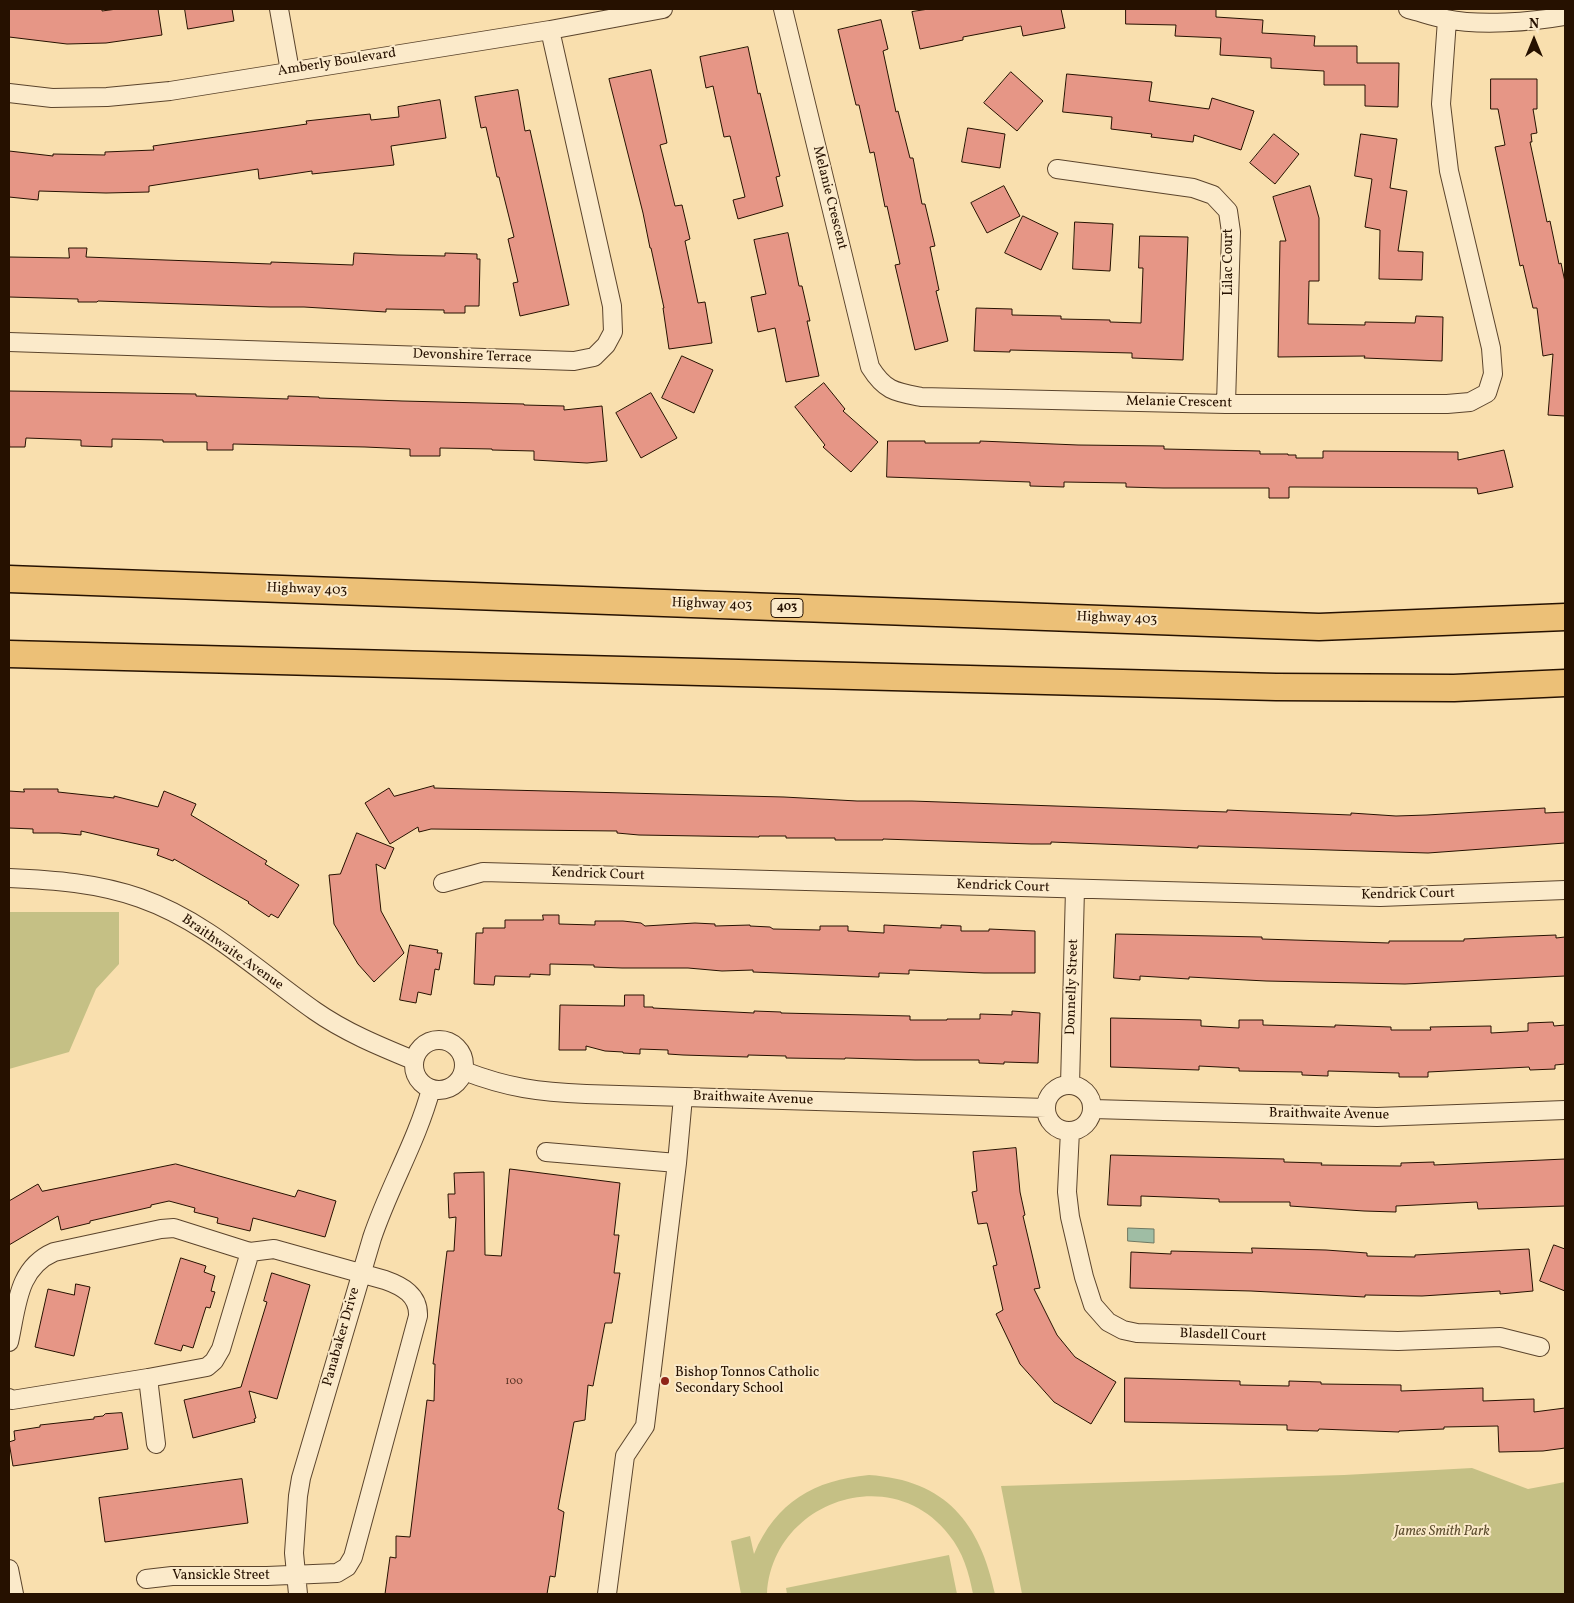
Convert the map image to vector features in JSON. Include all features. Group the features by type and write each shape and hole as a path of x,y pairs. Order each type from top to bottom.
{"highway":[{"name":"Highway 403","path":"9,579 1319,627 1565,617"},
{"path":"9,654 1276,687 1454,688 1565,683"}],"street":[{"path":"279,9 290,71"},
{"name":"Amberly Boulevard","path":"9,93 52,98 170,91 550,30 663,9"},
{"name":"Melanie Crescent","path":"783,9 870,367 879,381 897,392 921,397 1226,404 1448,404 1470,402 1486,393 1493,374 1491,348 1449,171 1441,104 1447,20"},
{"path":"1408,9 1447,20 1485,22 1538,21 1565,16"},
{"name":"Devonshire Terrace","path":"9,342 574,361 594,357 606,345 613,332 612,306 550,30"},
{"name":"Lilac Court","path":"1057,169 1193,188 1213,195 1228,211 1231,240 1226,404"},
{"name":"Kendrick Court","path":"443,884 483,872 1380,897 1565,890"},
{"name":"Braithwaite Avenue","path":"9,878 76,882 109,888 168,910 195,924 219,940 323,1016 372,1044 413,1060"},
{"name":"Donnelly Street","path":"1070,1085 1076,889"},
{"path":"435,1039 445,1040 459,1048 465,1063 464,1071 455,1085 448,1089 431,1089 424,1086 418,1080 413,1060 418,1049 426,1042 435,1039"},
{"name":"Braithwaite Avenue","path":"464,1071 504,1085 542,1092 1046,1108"},
{"path":"1070,1085 1083,1089 1088,1094 1093,1108 1088,1122 1083,1128 1076,1131 1062,1131 1050,1122 1046,1108 1047,1101 1055,1089 1070,1085"},
{"name":"Panabaker Drive","path":"298,1594 294,1554 301,1478 380,1216 425,1112 431,1089"},
{"path":"607,1594 625,1456 645,1426 677,1162 682,1097"},
{"name":"Braithwaite Avenue","path":"1093,1108 1377,1117 1565,1110"},
{"name":"Blasdell Court","path":"1070,1131 1067,1192 1074,1235 1084,1277 1093,1305 1108,1322 1123,1330 1137,1333 1398,1341 1500,1337 1540,1347"},
{"path":"546,1152 677,1162"},
{"path":"9,1342 25,1276 43,1256 161,1229 174,1228 250,1252 221,1349 214,1361 207,1367 12,1400 9,1398"},
{"name":"Vansickle Street","path":"146,1578 337,1574 347,1568 353,1557 419,1309 409,1292 399,1285 274,1249 250,1252"},
{"path":"148,1378 156,1444"},
{"path":"9,1569 14,1594"}],"green space":[{"path":"9,912 119,912 119,964 96,989 69,1052 9,1069"},
{"name":"James Smith Park","path":"1472,1468 1528,1489 1565,1482 1565,1594 1022,1594 1001,1486 1344,1475"},
{"path":"869,1475 896,1479 919,1486 939,1496 955,1510 969,1526 980,1546 995,1594 973,1594 958,1548 949,1535 925,1512 897,1500 867,1496 838,1502 811,1515 789,1535 774,1562 767,1594 741,1594 731,1541 750,1536 754,1554 774,1520 799,1497 814,1488 831,1482"},
{"path":"949,1555 957,1594 787,1594 786,1588"}],"shaded area":[{"path":"1128,1228 1154,1229 1154,1243 1128,1241"}],"building":[{"path":"9,9 102,9 102,11 158,9 162,35 106,43 67,44 9,37"},
{"path":"185,9 232,9 234,21 188,29"},
{"path":"929,9 1061,9 1065,28 1023,36 1021,26 963,37 963,40 920,49 912,12"},
{"path":"1126,9 1216,9 1216,17 1263,20 1262,33 1315,36 1314,46 1357,46 1357,63 1399,63 1398,107 1365,106 1365,85 1324,85 1324,71 1271,68 1271,58 1220,55 1221,38 1175,36 1176,25 1126,24"},
{"path":"881,20 888,49 883,51 896,112 898,111 910,158 913,158 922,204 925,204 935,246 930,247 939,290 936,291 948,341 915,350 895,265 900,264 887,206 885,207 874,152 870,153 859,105 856,105 838,30"},
{"path":"748,47 758,94 760,93 780,176 776,177 783,206 738,219 733,200 745,197 730,136 724,137 713,86 706,88 700,57"},
{"path":"651,70 667,143 660,145 675,206 682,205 690,239 685,241 698,303 705,302 712,343 669,349 664,308 651,248 609,79"},
{"path":"1011,72 1043,101 1017,131 984,103"},
{"path":"1067,74 1152,82 1149,101 1209,109 1212,98 1254,111 1241,150 1194,135 1193,142 1151,137 1152,134 1111,129 1112,117 1063,112"},
{"path":"1491,79 1537,79 1537,109 1533,109 1537,133 1531,134 1532,142 1530,142 1547,222 1550,221 1559,264 1561,263 1565,282 1565,416 1548,415 1553,354 1543,356 1537,308 1533,308 1523,265 1520,266 1495,147 1505,145 1498,109 1491,109"},
{"path":"518,90 525,131 530,130 569,305 520,316 513,283 518,282 508,239 514,237 499,177 497,177 486,127 481,128 475,97"},
{"path":"440,100 446,138 391,146 394,165 312,174 312,171 259,179 258,169 149,186 149,192 39,191 38,200 9,197 9,151 53,156 53,154 105,155 105,152 154,150 153,146 307,124 306,121 370,114 371,120 399,117 398,107"},
{"path":"968,128 1005,134 1000,168 962,162"},
{"path":"1274,134 1299,154 1275,184 1250,163"},
{"path":"1361,134 1397,139 1390,188 1407,191 1398,251 1423,252 1422,280 1379,279 1380,230 1365,227 1372,179 1355,176"},
{"path":"1004,186 1020,216 987,233 971,203"},
{"path":"1310,186 1319,218 1319,281 1309,281 1308,324 1365,325 1365,322 1415,323 1416,316 1443,317 1442,361 1364,358 1365,356 1278,357 1280,241 1286,241 1273,197"},
{"path":"1023,216 1058,233 1041,270 1005,253"},
{"path":"1075,222 1113,224 1110,271 1073,269"},
{"path":"788,233 799,286 802,286 810,321 807,321 819,376 786,382 775,328 758,332 751,297 766,294 754,240"},
{"path":"1140,236 1188,237 1183,360 1132,358 1132,353 974,351 976,308 1012,309 1012,315 1061,316 1061,319 1141,323 1143,268 1139,268"},
{"path":"69,248 87,248 86,257 271,264 271,262 353,265 354,253 445,256 445,253 477,254 477,259 480,259 479,306 465,306 465,313 444,313 444,310 386,309 386,312 304,307 78,302 78,299 9,297 9,257 69,258"},
{"path":"682,356 713,370 694,413 662,398"},
{"path":"824,383 845,409 843,411 878,442 851,472 823,447 825,445 795,407"},
{"path":"9,391 196,394 196,396 288,399 288,396 524,404 564,406 564,410 602,406 607,461 587,463 534,460 534,451 492,449 440,448 440,456 410,456 410,449 365,447 233,444 233,450 207,450 207,442 163,442 163,440 112,439 112,447 81,446 81,440 26,438 25,447 10,447"},
{"path":"651,393 677,438 641,458 616,413"},
{"path":"888,441 980,443 980,441 1164,446 1164,449 1260,451 1260,454 1296,455 1296,458 1323,458 1323,451 1458,452 1458,460 1504,450 1513,487 1478,494 1477,488 1289,487 1289,498 1269,498 1269,488 1126,487 1126,483 1064,482 1064,487 1030,486 1030,482 887,477"},
{"path":"434,786 434,788 784,797 857,801 912,801 1227,812 1227,810 1351,815 1351,813 1396,816 1545,808 1545,813 1565,812 1565,843 1428,853 1198,846 1198,848 1051,842 1051,844 1031,844 883,839 835,840 835,838 786,838 786,836 639,835 617,833 617,831 431,829 419,832 418,827 390,844 365,803 389,788 394,796"},
{"path":"24,789 58,789 58,792 114,798 114,796 158,807 164,791 196,804 191,815 267,861 265,864 299,885 278,918 271,914 269,917 249,902 174,859 173,861 157,855 159,849 81,831 81,835 33,833 33,829 9,828 9,791 24,792"},
{"path":"357,833 394,848 385,869 376,864 381,911 404,953 374,982 358,964 334,924 329,875 340,874"},
{"path":"543,915 559,915 559,924 595,925 595,921 623,921 641,923 645,926 695,923 715,924 715,926 750,925 773,929 820,930 820,926 848,926 848,931 884,933 884,925 941,928 941,925 961,926 961,931 989,931 989,929 1035,931 1035,973 909,970 909,974 879,973 879,977 753,972 753,970 722,971 688,968 622,968 550,964 550,975 530,974 530,977 495,976 494,985 474,984 476,933 483,933 483,928 505,928 505,920 543,920"},
{"path":"1116,934 1262,937 1262,939 1389,943 1389,941 1464,941 1464,939 1556,935 1556,938 1565,937 1565,976 1405,984 1266,981 1189,977 1189,979 1140,976 1140,980 1114,978"},
{"path":"410,945 438,950 437,953 442,953 439,970 435,969 431,995 418,992 416,1003 400,1000"},
{"path":"625,995 644,995 644,1007 653,1008 754,1013 754,1011 910,1016 910,1020 980,1019 980,1014 1012,1015 1012,1011 1040,1013 1038,1063 1004,1062 1004,1064 979,1063 979,1060 683,1055 668,1054 668,1050 640,1049 640,1054 605,1051 586,1046 586,1050 559,1050 560,1005 624,1006"},
{"path":"1111,1018 1201,1020 1201,1026 1239,1028 1239,1020 1263,1020 1263,1025 1391,1027 1391,1030 1431,1030 1430,1027 1491,1026 1491,1033 1528,1031 1528,1023 1553,1022 1554,1026 1565,1025 1565,1064 1555,1065 1555,1069 1530,1070 1529,1067 1428,1072 1428,1077 1399,1077 1399,1073 1328,1071 1328,1076 1302,1075 1302,1072 1239,1071 1239,1068 1199,1066 1199,1070 1111,1067"},
{"path":"1016,1148 1020,1192 1025,1215 1023,1216 1040,1288 1034,1289 1057,1335 1075,1357 1116,1382 1091,1424 1054,1402 1020,1364 996,1314 1003,1310 993,1266 997,1265 987,1223 978,1224 972,1192 977,1191 973,1152"},
{"path":"1111,1155 1284,1159 1284,1162 1322,1163 1321,1165 1401,1166 1401,1163 1434,1162 1434,1165 1565,1159 1565,1206 1478,1209 1477,1202 1396,1206 1396,1212 1290,1206 1290,1202 1219,1202 1219,1199 1141,1196 1141,1206 1108,1205"},
{"path":"176,1164 295,1197 298,1190 336,1201 325,1237 253,1218 250,1231 217,1223 218,1218 194,1212 195,1208 169,1201 61,1230 58,1216 9,1245 9,1201 38,1184 42,1191"},
{"path":"510,1169 620,1183 614,1235 619,1235 614,1273 620,1273 612,1323 605,1323 593,1386 588,1385 585,1420 574,1422 558,1509 564,1512 555,1577 550,1576 547,1594 385,1594 390,1557 396,1558 396,1536 410,1537 427,1400 434,1401 435,1364 433,1364 447,1251 454,1251 456,1217 449,1218 448,1194 455,1194 454,1173 484,1172 485,1255 501,1256"},
{"path":"1554,1245 1565,1249 1565,1291 1540,1281"},
{"path":"1252,1248 1326,1250 1367,1253 1367,1256 1415,1257 1415,1255 1529,1249 1533,1291 1500,1294 1500,1291 1422,1296 1365,1295 1365,1297 1251,1291 1130,1288 1131,1252 1171,1254 1171,1251 1252,1253"},
{"path":"181,1258 206,1266 204,1272 215,1276 211,1291 215,1292 210,1308 206,1307 193,1348 183,1345 181,1351 155,1344"},
{"path":"272,1273 310,1285 277,1399 249,1391 256,1418 254,1419 255,1422 193,1438 184,1400 241,1387 267,1302 264,1301"},
{"path":"76,1284 90,1287 74,1356 35,1347 48,1289 74,1295"},
{"path":"1125,1378 1240,1381 1240,1385 1289,1386 1289,1381 1321,1382 1321,1384 1401,1385 1401,1391 1483,1388 1483,1401 1534,1399 1534,1412 1565,1408 1565,1448 1543,1451 1499,1452 1498,1426 1444,1427 1444,1429 1399,1432 1319,1429 1318,1431 1287,1430 1287,1425 1125,1422"},
{"path":"122,1413 128,1449 13,1466 9,1442 15,1440 14,1431 40,1427 40,1425 94,1419 94,1417 105,1414"},
{"path":"242,1479 248,1523 105,1542 99,1498"}],"place":[{"name":"Bishop Tonnos Catholic Secondary School","path":"665,1381"}]}
